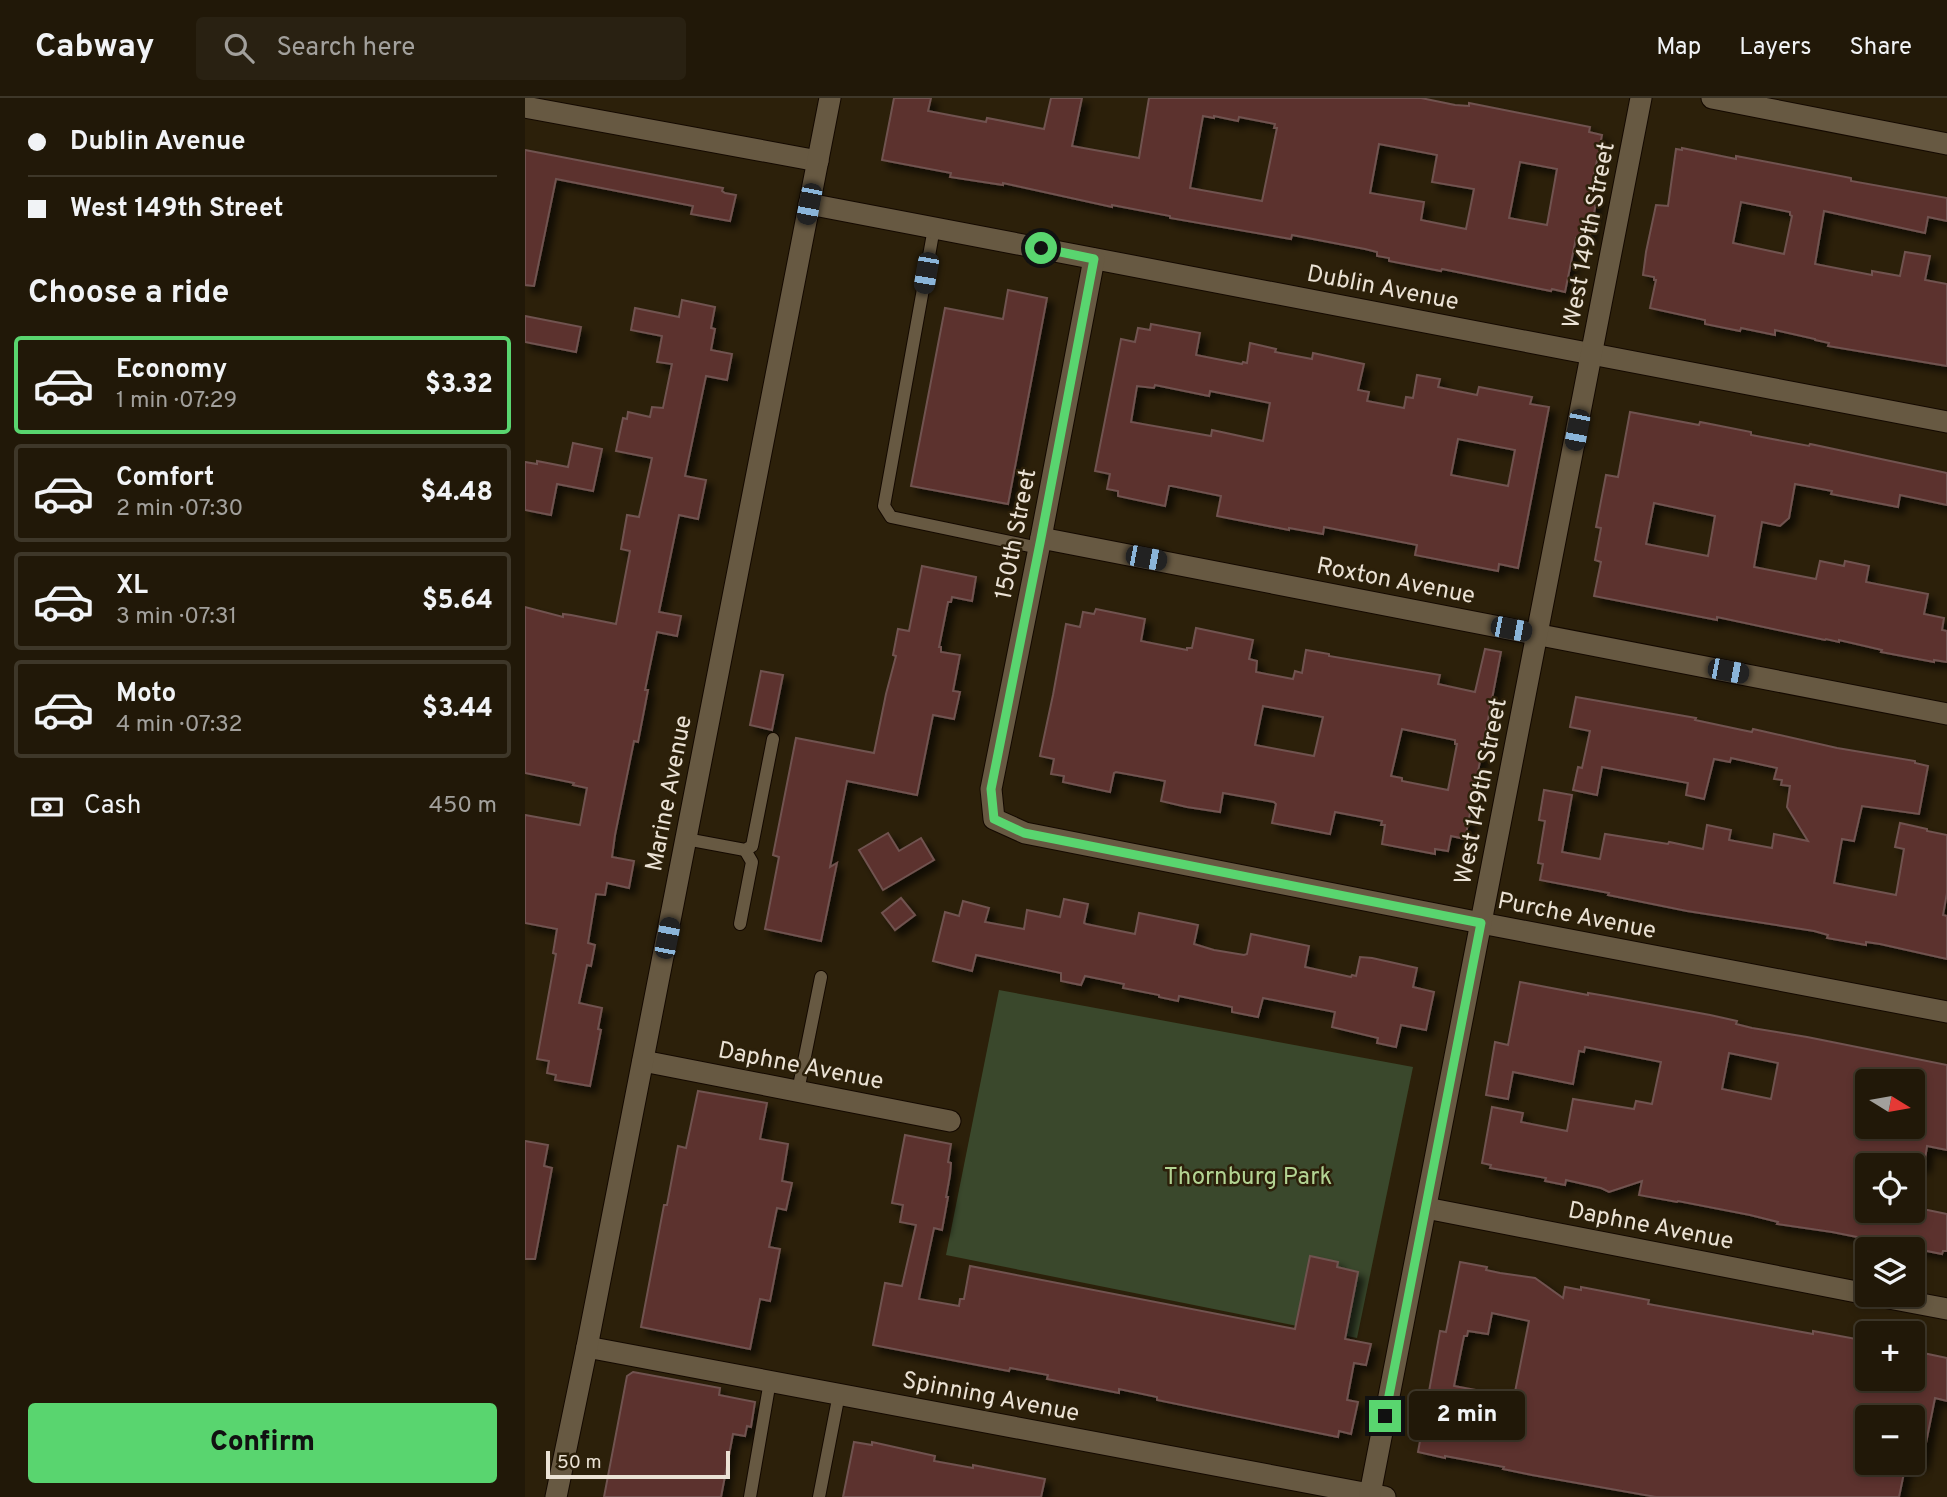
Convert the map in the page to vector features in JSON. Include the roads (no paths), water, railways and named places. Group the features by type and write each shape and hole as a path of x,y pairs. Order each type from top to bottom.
{"street":[{"name":"Marine Avenue","path":"556,1497 830,98"},
{"name":"West 149th Street","path":"1377,1496 1426,1208 1641,98"},
{"path":"1712,98 1947,144"},
{"path":"525,107 818,161"},
{"name":"Dublin Avenue","path":"809,204 1947,422"},
{"name":"150th Street","path":"994,819 991,789 1094,259"},
{"name":"Roxton Avenue","path":"1040,543 1537,634 1947,713"},
{"name":"Purche Avenue","path":"994,819 1024,833 1947,1012"},
{"name":"Daphne Avenue","path":"643,1061 950,1121"},
{"name":"Daphne Avenue","path":"1426,1208 1855,1292"},
{"path":"1925,1305 1947,1309"},
{"name":"Spinning Avenue","path":"587,1347 1377,1496"}],"lane":[{"path":"934,228 884,506 891,517 1040,543"},
{"path":"686,839 745,850 752,846 773,739"},
{"path":"740,924 752,862 745,850"},
{"path":"798,1091 821,977"},
{"path":"750,1497 770,1381"},
{"path":"819,1497 838,1394"}],"park label":[{"name":"Thornburg Park","path":"1248,1176"}]}
